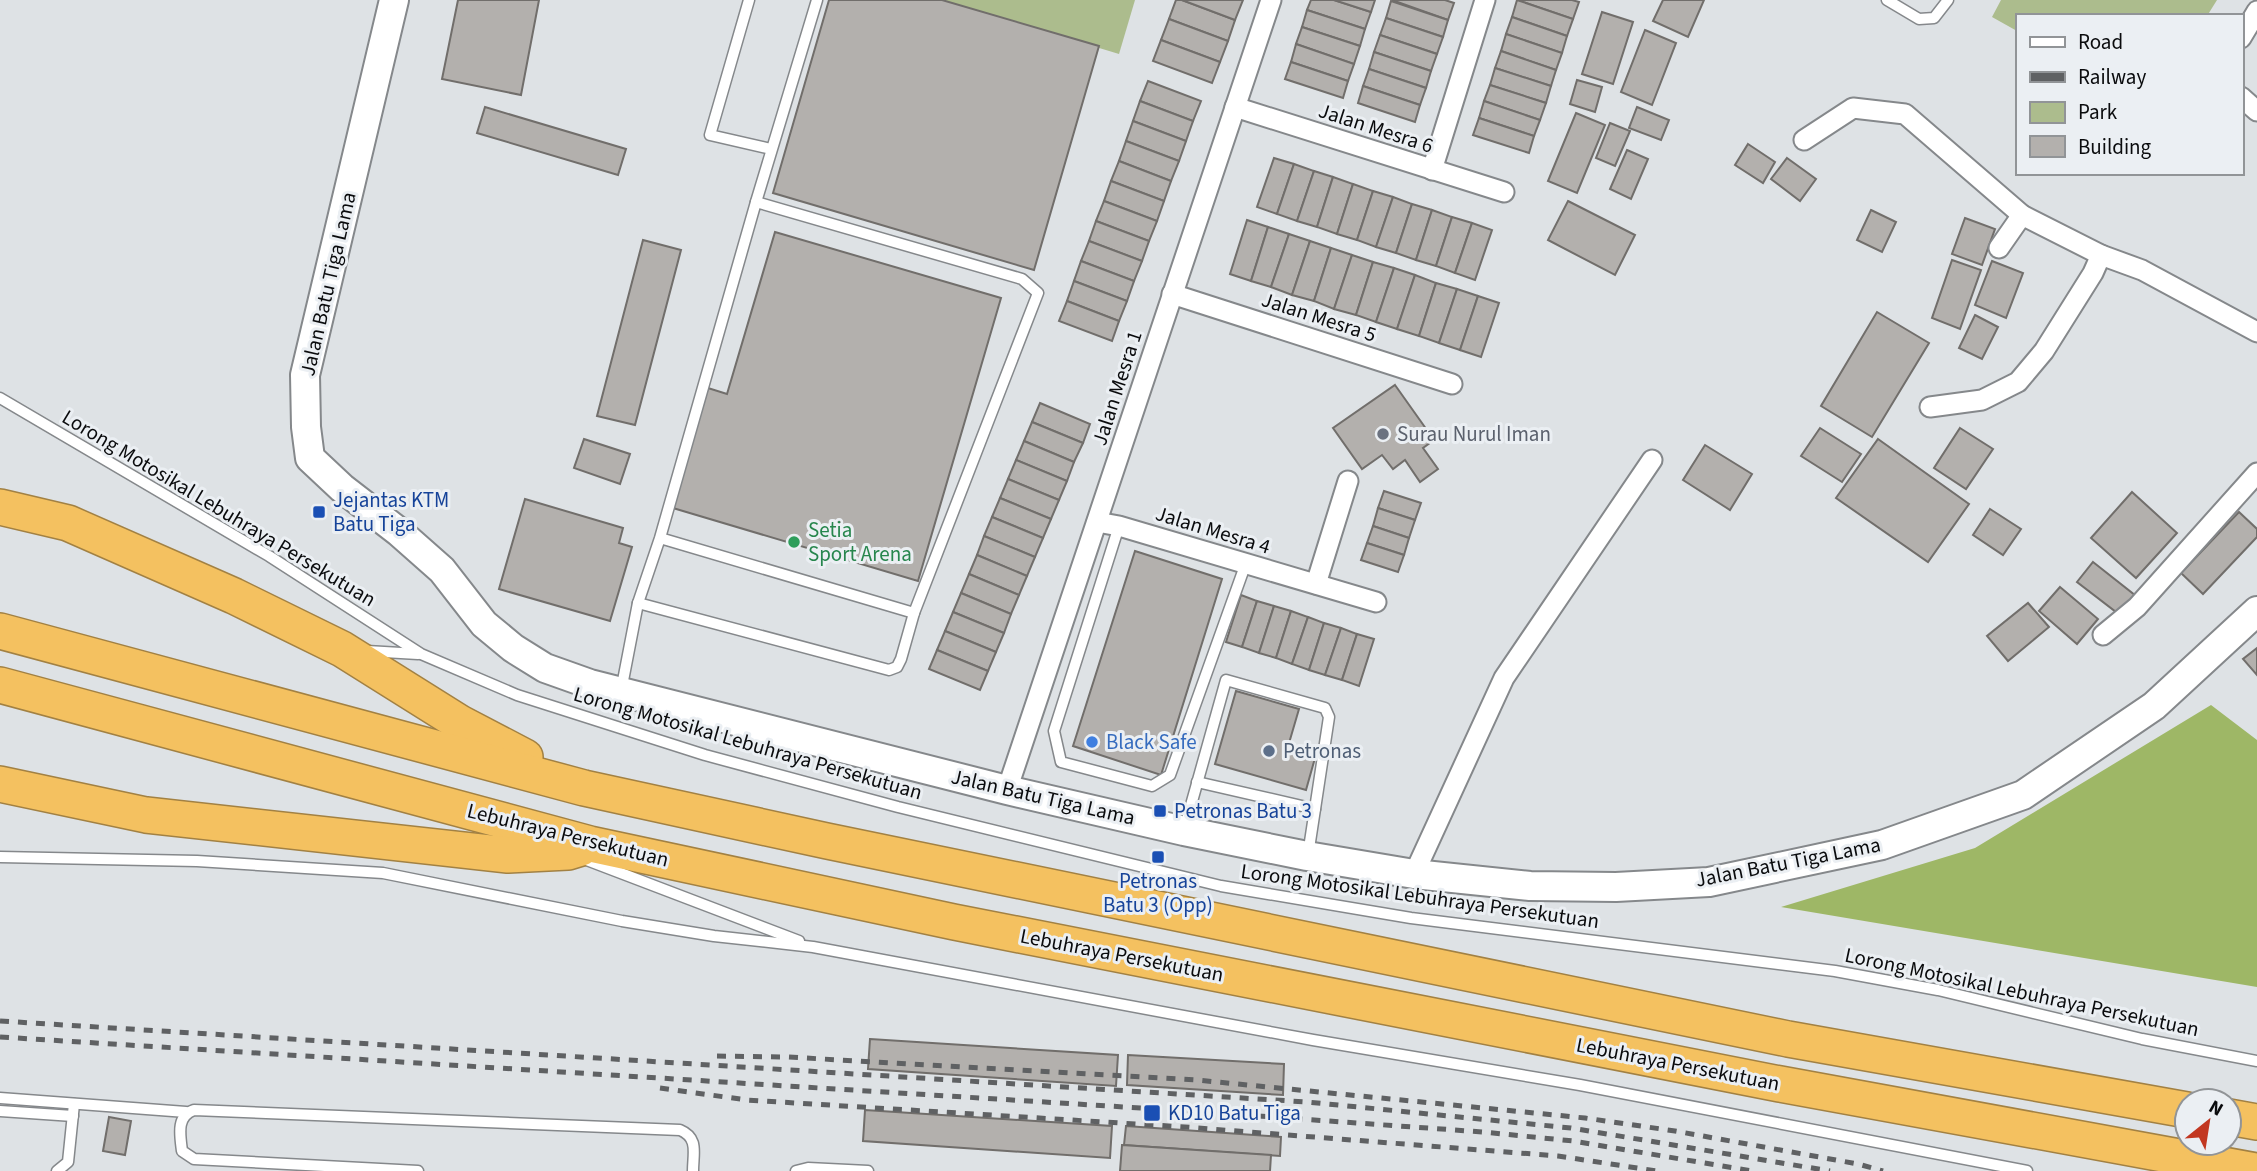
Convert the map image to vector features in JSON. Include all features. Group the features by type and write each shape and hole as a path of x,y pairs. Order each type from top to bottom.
{"highway":[{"path":"0,495 234,596 342,649 460,723 583,788"},
{"path":"0,507 68,523"},
{"path":"0,631 583,788 827,841 1788,1039 2173,1108"},
{"name":"Lebuhraya Persekutuan","path":"0,685 579,848 1780,1084 2256,1171"},
{"path":"0,784 146,815 508,855 579,848"}],"street":[{"name":"Jalan Batu Tiga Lama","path":"394,0 305,375 306,427 310,458 342,488 399,531 442,570 484,624 513,648 545,668 590,684 1007,790 1307,856 1414,874 1530,886 1616,887 1696,883 1882,845 2023,795 2154,706 2257,611"},
{"name":"Jalan Mesra 1","path":"1007,790 1270,0"},
{"path":"1432,170 1485,0"},
{"path":"2243,35 2257,11"},
{"path":"2243,99 2257,111"},
{"name":"Jalan Mesra 6","path":"1235,107 1504,192"},
{"path":"1804,140 1853,108 1905,114 2022,215 2101,255 2142,270 2257,331"},
{"path":"1999,248 2022,215"},
{"path":"1930,407 1982,400 2018,382 2044,351 2093,273 2101,255"},
{"name":"Jalan Mesra 5","path":"1172,294 1452,384"},
{"path":"1414,874 1504,678 1652,460"},
{"path":"2103,635 2137,607 2257,473"},
{"path":"1315,584 1348,481"},
{"name":"Jalan Mesra 4","path":"1097,522 1119,526 1376,602"}],"lane":[{"path":"750,0 710,135 771,149"},
{"path":"621,691 638,603 660,538 771,149 817,0"},
{"path":"1887,0 1919,19 1934,18 1948,0"},
{"path":"638,603 889,670 897,667 914,613 1038,293 1022,279 756,202"},
{"name":"Lorong Motosikal Lebuhraya Persekutuan","path":"0,398 269,556 421,654 517,695 705,755 898,807 1221,886 1411,918 1835,971 1938,990 2142,1040 2257,1060"},
{"path":"1119,526 1054,731 1061,762 1152,786 1170,775 1246,564"},
{"path":"660,538 914,613"},
{"path":"342,649 421,654"},
{"path":"1184,831 1226,680 1325,708 1329,717 1307,856"},
{"path":"1197,782 1315,809"},
{"path":"579,848 813,947"},
{"path":"0,857 197,862 383,873 635,923 714,936 813,947 1299,1038 1580,1085 2027,1171"},
{"path":"0,1098 186,1112 194,1110 680,1129 688,1133 693,1141 693,1171"},
{"path":"57,1171 68,1162 74,1104"},
{"path":"0,1111 73,1116"},
{"path":"186,1112 182,1118 182,1151 194,1159 418,1171"},
{"path":"796,1171 808,1168 868,1171"}],"green space":[{"path":"941,0 1135,0 1119,54"},
{"path":"2001,0 2217,0 2208,14 2016,14 2016,30 1992,17"},
{"path":"2211,705 2257,740 2257,987 1781,907 1975,848"}],"building":[{"path":"458,0 539,0 521,95 442,79"},
{"path":"829,0 942,0 1099,46 1034,270 773,193"},
{"path":"1176,0 1235,20 1228,41 1169,19"},
{"path":"1182,0 1243,0 1235,20"},
{"path":"1311,0 1334,0 1371,12 1365,29 1307,10"},
{"path":"1334,0 1375,0 1371,12"},
{"path":"1392,0 1445,0 1454,3 1448,20"},
{"path":"1517,0 1572,0 1579,2 1573,19"},
{"path":"1517,0 1573,19 1567,36 1512,17"},
{"path":"1663,0 1704,0 1688,37 1653,21"},
{"path":"1391,1 1448,20 1443,37 1386,18"},
{"path":"1307,10 1365,29 1360,46 1302,27"},
{"path":"1602,12 1633,22 1613,84 1582,74"},
{"path":"1512,17 1567,36 1562,53 1506,34"},
{"path":"1386,18 1443,37 1437,54 1380,35"},
{"path":"1169,19 1228,41 1220,62 1161,40"},
{"path":"1302,27 1360,46 1354,64 1296,44"},
{"path":"1645,30 1676,43 1652,105 1621,92"},
{"path":"1506,34 1562,53 1556,70 1501,51"},
{"path":"1380,35 1437,54 1431,71 1374,52"},
{"path":"1161,40 1220,62 1212,83 1153,61"},
{"path":"1296,44 1354,64 1348,81 1291,62"},
{"path":"1501,51 1556,70 1551,86 1495,68"},
{"path":"1374,52 1431,71 1426,88 1369,69"},
{"path":"1291,62 1348,81 1343,98 1285,79"},
{"path":"1495,68 1551,86 1546,103 1490,85"},
{"path":"1369,69 1426,88 1420,105 1363,86"},
{"path":"1577,80 1602,87 1595,112 1570,104"},
{"path":"1148,81 1201,101 1193,121 1140,101"},
{"path":"1490,85 1546,103 1540,120 1484,101"},
{"path":"1363,86 1420,105 1415,122 1358,103"},
{"path":"1140,101 1193,121 1186,141 1133,121"},
{"path":"1484,101 1540,120 1534,136 1479,118"},
{"path":"485,107 626,149 618,175 477,133"},
{"path":"1637,107 1669,120 1661,140 1629,128"},
{"path":"1576,113 1605,125 1577,193 1548,181"},
{"path":"1479,118 1534,136 1529,153 1473,135"},
{"path":"1133,121 1186,141 1179,161 1126,141"},
{"path":"1610,123 1630,131 1615,166 1596,158"},
{"path":"1126,141 1179,161 1171,181 1119,161"},
{"path":"1748,144 1775,162 1763,183 1735,165"},
{"path":"1627,150 1648,159 1631,199 1610,189"},
{"path":"1274,158 1294,164 1277,214 1257,207"},
{"path":"1787,158 1816,179 1800,201 1771,179"},
{"path":"1119,161 1171,181 1164,201 1111,181"},
{"path":"1294,164 1314,171 1297,221 1277,214"},
{"path":"1314,171 1333,177 1317,227 1297,221"},
{"path":"1333,177 1353,184 1337,234 1317,227"},
{"path":"1111,181 1164,201 1157,221 1104,201"},
{"path":"1353,184 1373,191 1357,240 1337,234"},
{"path":"1373,191 1393,197 1376,247 1357,240"},
{"path":"1393,197 1412,204 1396,253 1376,247"},
{"path":"1104,201 1157,221 1149,241 1096,221"},
{"path":"1568,201 1635,235 1615,275 1548,240"},
{"path":"1412,204 1432,210 1416,260 1396,253"},
{"path":"1432,210 1452,217 1436,266 1416,260"},
{"path":"1871,210 1896,222 1882,252 1857,240"},
{"path":"1452,217 1472,223 1455,273 1436,266"},
{"path":"1965,218 1995,229 1982,265 1952,254"},
{"path":"1247,220 1268,227 1251,281 1230,274"},
{"path":"1096,221 1149,241 1142,261 1089,241"},
{"path":"1472,223 1492,230 1475,280 1455,273"},
{"path":"1268,227 1289,234 1271,287 1251,281"},
{"path":"775,232 1001,298 918,581 673,508 708,388 727,394"},
{"path":"1289,234 1310,241 1292,295 1271,287"},
{"path":"643,240 681,250 635,425 597,416"},
{"path":"1089,241 1142,261 1134,281 1081,261"},
{"path":"1310,241 1331,248 1314,301 1292,295"},
{"path":"1331,248 1352,255 1334,309 1314,301"},
{"path":"1352,255 1373,262 1356,315 1334,309"},
{"path":"1952,260 1981,270 1960,329 1932,318"},
{"path":"1081,261 1134,281 1127,301 1074,281"},
{"path":"1992,261 2023,273 2006,318 1975,305"},
{"path":"1373,262 1394,268 1376,322 1356,315"},
{"path":"1394,268 1415,275 1397,329 1376,322"},
{"path":"1415,275 1436,283 1419,336 1397,329"},
{"path":"1074,281 1127,301 1119,321 1067,301"},
{"path":"1436,283 1457,289 1439,343 1419,336"},
{"path":"1457,289 1478,296 1460,350 1439,343"},
{"path":"1478,296 1499,303 1481,357 1460,350"},
{"path":"1067,301 1119,321 1112,341 1059,321"},
{"path":"1877,312 1929,343 1872,437 1821,406"},
{"path":"1975,315 1998,327 1982,359 1959,348"},
{"name":"Surau Nurul Iman","path":"1395,385 1434,440 1423,448 1438,469 1420,482 1405,460 1393,469 1382,455 1362,469 1333,428"},
{"path":"1040,403 1090,424 1083,443 1032,422"},
{"path":"1032,422 1083,443 1074,462 1024,441"},
{"path":"1820,428 1861,454 1842,482 1801,456"},
{"path":"1960,428 1993,449 1966,489 1934,468"},
{"path":"584,439 630,454 620,484 574,468"},
{"path":"1878,439 1969,504 1928,562 1836,498"},
{"path":"1024,441 1074,462 1067,481 1016,460"},
{"path":"1705,445 1752,474 1730,510 1683,480"},
{"path":"1016,460 1067,481 1059,500 1008,479"},
{"path":"1008,479 1059,500 1051,519 1000,498"},
{"path":"1384,491 1421,503 1415,520 1378,508"},
{"path":"2132,492 2177,533 2136,578 2091,538"},
{"path":"1000,498 1051,519 1043,538 992,517"},
{"path":"525,499 623,528 619,543 632,547 610,621 499,589"},
{"path":"1378,508 1415,520 1409,538 1373,526"},
{"path":"1990,509 2021,529 2003,555 1973,535"},
{"path":"2239,512 2257,529 2257,537 2203,594 2181,573"},
{"path":"992,517 1043,538 1035,557 984,536"},
{"path":"1373,526 1409,538 1404,555 1367,543"},
{"path":"984,536 1035,557 1027,576 977,555"},
{"path":"1367,543 1404,555 1398,572 1361,560"},
{"path":"1135,551 1222,579 1161,775 1073,746"},
{"path":"977,555 1027,576 1019,595 969,574"},
{"path":"2093,562 2136,596 2120,615 2077,582"},
{"path":"969,574 1019,595 1011,614 961,593"},
{"path":"2060,587 2098,619 2077,644 2039,611"},
{"path":"961,593 1011,614 1004,633 953,612"},
{"path":"1241,595 1257,601 1242,647 1226,642"},
{"path":"1257,601 1274,606 1259,653 1242,647"},
{"path":"2028,603 2049,627 2008,661 1987,636"},
{"path":"1274,606 1291,611 1276,658 1259,653"},
{"path":"1291,611 1308,617 1292,664 1276,658"},
{"path":"953,612 1004,633 996,652 945,631"},
{"path":"1308,617 1324,623 1309,670 1292,664"},
{"path":"1324,623 1341,628 1325,675 1309,670"},
{"path":"1341,628 1357,634 1342,680 1325,675"},
{"path":"945,631 996,652 988,671 937,650"},
{"path":"1357,634 1374,639 1359,686 1342,680"},
{"path":"2257,648 2257,675 2243,659"},
{"path":"937,650 988,671 980,690 929,669"},
{"path":"1236,691 1299,709 1287,750 1315,758 1306,790 1215,764"},
{"path":"870,1039 1118,1055 1116,1086 868,1069"},
{"path":"1128,1055 1284,1064 1283,1095 1127,1085"},
{"path":"865,1110 1112,1126 1110,1158 863,1141"},
{"path":"109,1117 131,1121 125,1155 103,1151"},
{"path":"1126,1126 1281,1137 1280,1156 1124,1145"},
{"path":"1122,1145 1271,1155 1270,1171 1120,1171"}],"railway":[{"path":"0,1021 1307,1102 1571,1128 1830,1171"},
{"path":"0,1037 1189,1111 1483,1132 1573,1141 1752,1171"},
{"path":"717,1056 787,1057 1197,1080 1585,1118 1675,1131 1858,1164 1883,1171"},
{"path":"660,1088 747,1100 1185,1127 1558,1156 1657,1171"}],"place":[{"name":"Surau Nurul Iman","path":"1383,434"},
{"name":"Jejantas KTM Batu Tiga","path":"319,512"},
{"name":"Setia Sport Arena","path":"794,542"},
{"name":"Black Safe","path":"1092,742"},
{"name":"Petronas","path":"1269,751"},
{"name":"Petronas Batu 3","path":"1160,811"},
{"name":"Petronas Batu 3 (Opp)","path":"1158,857"},
{"name":"KD10 Batu Tiga","path":"1152,1113"}]}
